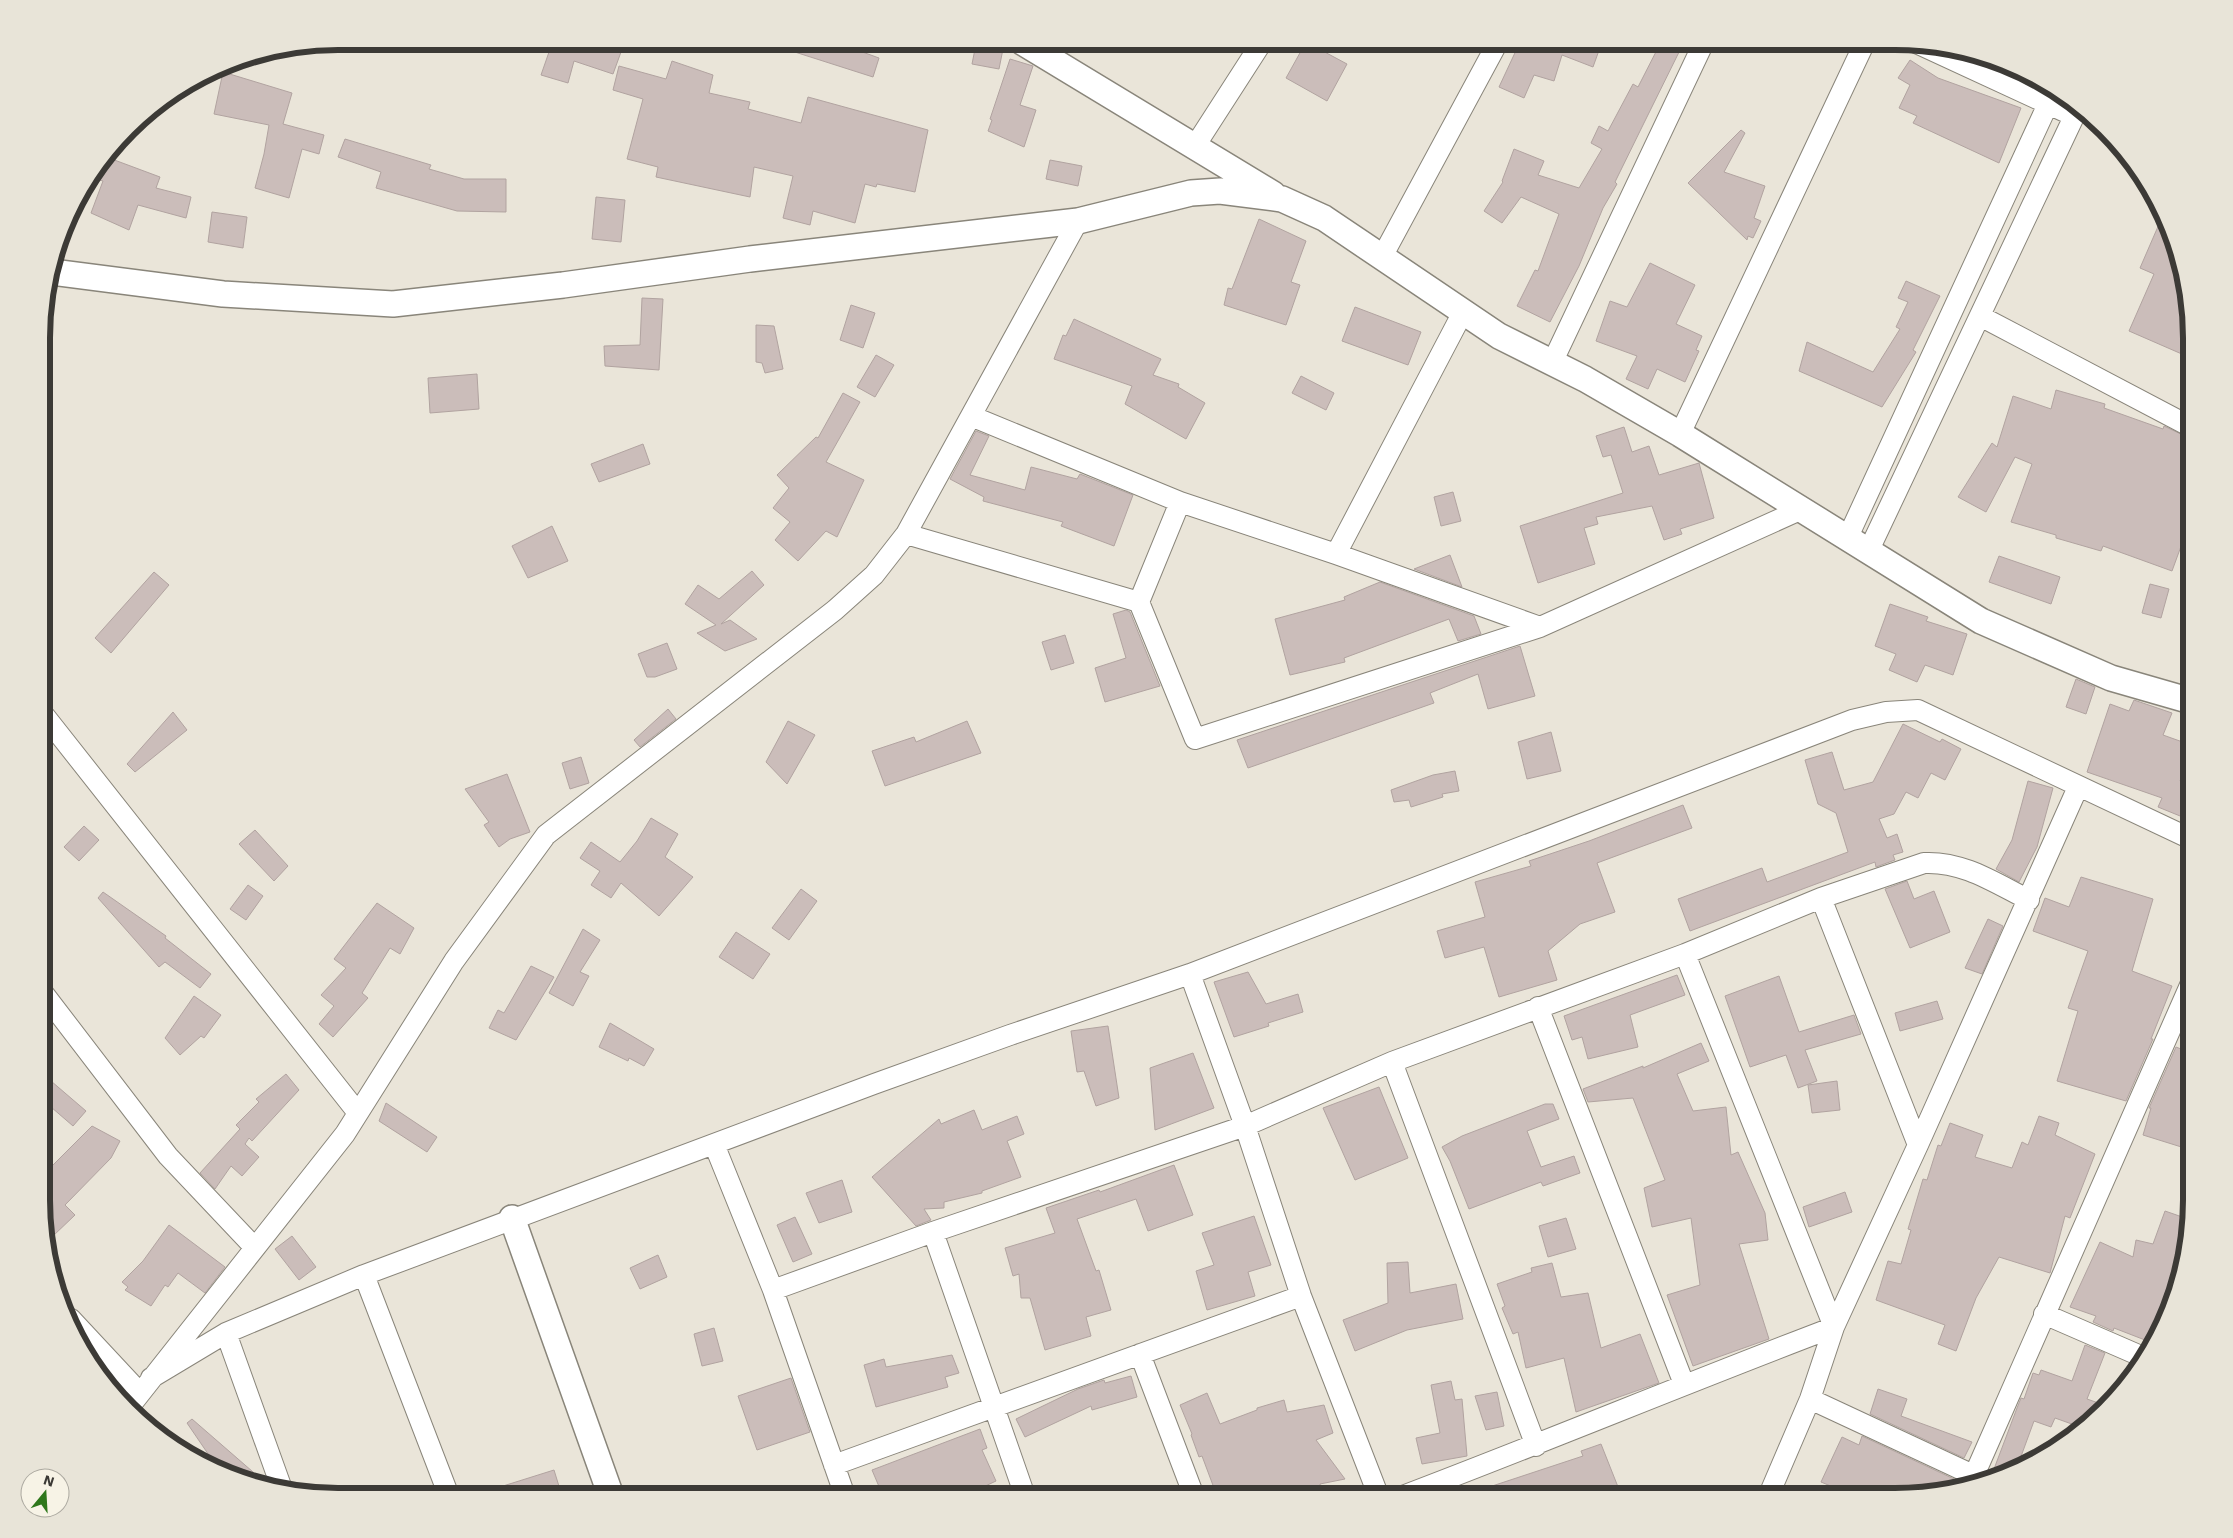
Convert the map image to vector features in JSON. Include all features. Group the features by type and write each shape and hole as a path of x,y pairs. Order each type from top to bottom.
{"street":[{"path":"1035,50 1282,199 1324,218 1499,336 1585,379 1680,434 1981,621 2111,678 2183,699"},
{"path":"1195,146 1257,50"},
{"path":"1382,257 1494,50"},
{"path":"1552,363 1700,50"},
{"path":"1680,434 1861,50"},
{"path":"1944,54 2064,104"},
{"path":"1858,545 2051,98"},
{"path":"1858,545 1980,316 2076,114"},
{"path":"58,273 223,294 394,304 563,285 750,259 1078,221 1191,193 1220,192 1282,199"},
{"path":"141,1392 345,1134 454,960 546,835 835,610 874,575 906,534 1078,221"},
{"path":"1336,554 1463,312"},
{"path":"1980,316 2183,422"},
{"path":"971,416 1180,502 1336,554 1540,627"},
{"path":"1180,502 1139,602 1195,739 1540,627 1800,510"},
{"path":"906,534 1139,602"},
{"path":"141,1392 226,1333 364,1274 992,1042 1190,974 1842,724 1886,712 1918,710 2183,835"},
{"path":"50,723 358,1113"},
{"path":"1772,1488 1810,1399 1834,1327 2029,900 2078,786"},
{"path":"773,1290 933,1232 1245,1126 1392,1062 1685,954 1822,898 1924,863 1942,862 1961,866 2029,900"},
{"path":"1822,898 1918,1145"},
{"path":"1685,954 1834,1327"},
{"path":"1190,974 1245,1126 1300,1296 1376,1488"},
{"path":"1979,1476 2044,1314 2183,1001"},
{"path":"50,1002 168,1156 255,1248"},
{"path":"1538,1007 1684,1384"},
{"path":"1392,1062 1536,1446"},
{"path":"714,1144 773,1290 842,1488"},
{"path":"512,1218 608,1488"},
{"path":"933,1232 1022,1488"},
{"path":"364,1274 446,1488"},
{"path":"834,1465 1300,1296"},
{"path":"2044,1314 2138,1356"},
{"path":"1422,1488 1536,1446 1684,1384 1834,1327"},
{"path":"81,1329 141,1392"},
{"path":"226,1333 279,1482"},
{"path":"1140,1354 1191,1488"},
{"path":"1810,1399 1969,1478"}],"building":[{"path":"543,50 622,50 613,74 574,61 568,83 541,75 549,52"},
{"path":"789,50 857,50 879,58 873,77"},
{"path":"975,50 1003,50 999,69 972,64"},
{"path":"1302,50 1321,50 1347,64 1327,101 1286,78"},
{"path":"1516,50 1599,50 1593,67 1562,55 1554,81 1534,75 1524,98 1499,87"},
{"path":"1657,50 1680,50 1615,182 1617,184 1603,208 1579,266 1550,322 1517,306 1535,270 1538,271 1559,214 1521,197 1502,223 1484,211 1503,182 1514,149 1544,161 1538,175 1579,188 1602,149 1591,143 1599,126 1608,131 1633,84 1638,87"},
{"path":"1010,59 1033,66 1020,105 1036,110 1024,147 988,131 992,120 990,119"},
{"path":"1910,60 1938,78 2021,108 1999,163 1913,123 1917,116 1899,108 1910,85 1898,78"},
{"path":"672,61 713,75 709,93 750,102 748,109 801,123 808,97 928,130 915,192 877,184 876,187 865,184 855,223 813,211 810,225 783,218 793,176 754,167 750,197 656,177 658,167 627,159 643,99 613,90 619,66 666,79"},
{"path":"226,73 292,93 283,124 324,135 319,154 302,149 289,198 255,188 269,125 214,114 222,74"},
{"path":"1741,130 1745,133 1724,172 1765,186 1754,218 1761,221 1753,238 1748,236 1747,240 1688,183"},
{"path":"345,139 431,165 429,169 464,179 506,179 506,212 457,211 376,188 381,172 338,157"},
{"path":"112,159 160,177 156,188 191,197 186,218 138,205 129,230 91,213 103,181 97,179"},
{"path":"1050,160 1082,166 1078,186 1046,179"},
{"path":"596,197 625,200 621,242 592,239"},
{"path":"212,212 247,217 243,248 208,242"},
{"path":"1259,219 1306,241 1291,282 1300,285 1286,325 1224,305 1228,288 1232,289"},
{"path":"2159,224 2168,245 2181,300 2183,355 2129,331 2154,274 2140,268"},
{"path":"1650,263 1695,285 1676,324 1702,336 1696,350 1699,351 1685,382 1657,369 1648,389 1626,379 1637,356 1596,341 1610,301 1627,307"},
{"path":"1906,281 1940,296 1913,350 1916,352 1882,407 1799,371 1807,342 1873,372 1900,329 1896,327 1908,302 1898,298"},
{"path":"642,298 663,299 659,370 605,366 604,346 640,345"},
{"path":"851,305 875,313 863,348 840,340"},
{"path":"1355,307 1421,332 1408,365 1342,341"},
{"path":"1074,319 1161,359 1153,375 1179,384 1178,387 1205,403 1186,439 1125,404 1132,386 1054,359 1063,335 1066,336"},
{"path":"756,325 774,326 783,369 765,373 762,363 756,362"},
{"path":"876,355 894,365 875,397 857,387"},
{"path":"477,374 479,409 430,413 428,378"},
{"path":"1301,376 1334,393 1326,410 1292,393"},
{"path":"2056,390 2105,404 2104,408 2163,429 2164,426 2183,435 2183,541 2172,571 2103,546 2101,551 2011,522 2032,464 2015,457 1986,512 1958,497 1992,443 1997,447 2013,396 2051,409"},
{"path":"843,393 860,402 826,462 864,480 837,537 826,531 798,561 775,540 790,522 773,508 789,488 777,475 816,437 818,438"},
{"path":"1624,427 1632,452 1649,446 1659,475 1699,463 1714,518 1680,529 1682,534 1664,540 1652,506 1596,517 1598,524 1584,528 1595,564 1538,583 1520,526 1623,493 1611,455 1603,457 1596,436"},
{"path":"976,431 989,436 970,475 1025,490 1031,467 1077,479 1080,474 1133,495 1114,546 1061,526 1063,522 983,501 984,497 950,479"},
{"path":"643,444 650,464 599,482 591,464"},
{"path":"1453,492 1461,521 1441,526 1434,497"},
{"path":"552,526 568,561 528,578 512,546"},
{"path":"1450,555 1462,587 1414,569"},
{"path":"1999,556 2060,577 2051,604 1989,582"},
{"path":"752,571 764,585 721,624 730,620 757,639 725,651 697,633 716,625 685,604 698,585 719,599"},
{"path":"154,572 169,585 111,653 95,638"},
{"path":"1380,582 1474,616 1481,634 1458,641 1449,619 1344,658 1345,662 1290,675 1275,619 1345,600 1344,597"},
{"path":"2150,584 2169,589 2161,618 2142,613"},
{"path":"1890,604 1928,617 1926,621 1967,634 1953,675 1925,665 1917,682 1889,670 1896,654 1875,646"},
{"path":"1126,610 1130,612 1160,686 1105,702 1095,668 1126,658 1113,614"},
{"path":"1065,635 1074,663 1051,670 1042,642"},
{"path":"667,643 677,669 655,677 647,677 638,654"},
{"path":"1520,646 1535,696 1488,709 1478,674 1430,693 1434,703 1248,768 1237,740"},
{"path":"2076,679 2095,687 2086,714 2066,707"},
{"path":"2134,700 2172,713 2163,735 2183,742 2183,773 2180,781 2183,782 2183,817 2158,807 2162,798 2087,772 2110,704 2129,711"},
{"path":"668,709 676,719 640,747 634,740"},
{"path":"173,712 187,730 135,772 127,764"},
{"path":"788,721 815,735 787,784 766,762"},
{"path":"967,721 981,753 885,786 872,751 914,737 916,742"},
{"path":"1903,724 1940,742 1942,739 1961,749 1945,780 1931,773 1918,798 1906,792 1894,814 1879,819 1887,838 1897,834 1903,852 1893,855 1895,860 1876,867 1875,862 1690,931 1678,899 1762,868 1767,882 1848,852 1836,813 1818,804 1805,760 1832,752 1844,790 1873,782"},
{"path":"1551,732 1561,771 1527,779 1518,742"},
{"path":"581,757 589,783 570,789 562,763"},
{"path":"1455,771 1459,791 1442,794 1443,797 1411,807 1409,800 1394,802 1391,790 1433,775"},
{"path":"507,774 530,832 510,839 499,847 484,825 489,822 465,789"},
{"path":"2028,781 2053,788 2037,847 2019,882 1996,869 2012,840"},
{"path":"1683,805 1692,828 1597,863 1615,912 1580,924 1548,951 1557,980 1499,997 1484,947 1445,958 1437,931 1485,917 1475,882 1531,866 1529,861 1589,841"},
{"path":"651,818 678,834 665,857 693,877 659,916 621,883 611,898 591,885 600,871 580,858 591,842 620,862 637,841"},
{"path":"84,826 99,840 79,861 64,847"},
{"path":"255,830 288,866 274,881 239,844"},
{"path":"2081,877 2153,899 2132,971 2172,986 2151,1039 2153,1039 2126,1101 2057,1081 2078,1011 2068,1008 2088,951 2033,931 2045,898 2069,907"},
{"path":"1907,881 1914,899 1934,891 1950,932 1910,948 1885,889"},
{"path":"248,885 263,896 246,920 230,909"},
{"path":"801,889 817,901 789,940 772,928"},
{"path":"103,892 166,936 165,938 211,974 200,988 165,962 159,967 98,898"},
{"path":"377,903 414,928 400,954 390,948 362,993 368,998 333,1037 319,1024 334,1006 321,995 346,968 334,959"},
{"path":"1988,919 2003,926 1982,974 1965,968"},
{"path":"583,929 600,940 580,972 589,976 573,1006 549,993"},
{"path":"736,932 770,954 753,979 719,957"},
{"path":"531,966 554,977 516,1040 489,1028 498,1010 504,1013"},
{"path":"1248,972 1266,1004 1298,994 1303,1012 1268,1023 1269,1026 1234,1037 1214,982"},
{"path":"1677,975 1685,995 1630,1015 1638,1047 1588,1059 1582,1037 1572,1040 1564,1016"},
{"path":"1779,976 1799,1032 1854,1015 1861,1034 1805,1050 1817,1081 1798,1088 1786,1055 1750,1067 1725,996"},
{"path":"194,996 221,1015 204,1038 201,1036 180,1055 165,1038"},
{"path":"1937,1001 1943,1019 1900,1031 1895,1013"},
{"path":"610,1023 654,1049 644,1066 629,1058 628,1061 599,1047"},
{"path":"1108,1026 1119,1098 1096,1106 1084,1071 1077,1072 1071,1031"},
{"path":"1701,1043 1709,1061 1677,1074 1693,1111 1726,1107 1731,1155 1738,1152 1765,1213 1768,1240 1739,1244 1769,1339 1693,1366 1667,1295 1700,1285 1691,1218 1652,1227 1644,1188 1665,1180 1633,1098 1588,1102 1583,1089 1643,1066 1643,1068"},
{"path":"2176,1047 2183,1050 2183,1148 2143,1135 2151,1108 2149,1108"},
{"path":"1193,1053 1214,1108 1155,1130 1150,1068"},
{"path":"286,1074 299,1090 252,1141 249,1138 245,1144 259,1157 242,1176 231,1166 215,1189 200,1173 240,1129 236,1125 259,1102 256,1099"},
{"path":"50,1080 86,1111 73,1126 50,1106"},
{"path":"1837,1081 1840,1110 1812,1113 1808,1085"},
{"path":"1379,1087 1408,1158 1355,1180 1323,1108"},
{"path":"386,1103 437,1137 427,1152 379,1121"},
{"path":"1545,1104 1553,1104 1559,1119 1527,1131 1541,1167 1574,1156 1580,1173 1543,1186 1541,1182 1469,1209 1450,1161 1442,1147 1462,1136"},
{"path":"974,1110 982,1130 1017,1116 1024,1134 1007,1141 1021,1177 982,1191 982,1193 944,1202 944,1208 924,1209 931,1220 916,1226 872,1177 939,1119 941,1124"},
{"path":"2039,1116 2059,1123 2055,1135 2095,1154 2070,1218 2065,1216 2050,1273 1999,1257 1976,1298 1956,1351 1938,1344 1945,1325 1876,1300 1888,1261 1901,1264 1911,1230 1908,1229 1923,1179 1927,1180 1938,1145 1941,1146 1950,1123 1983,1135 1975,1157 2012,1168 2022,1142 2028,1145"},
{"path":"92,1126 120,1141 111,1158 65,1205 75,1215 53,1236 50,1168"},
{"path":"1174,1165 1193,1215 1148,1231 1136,1199 1077,1219 1096,1271 1099,1270 1111,1310 1086,1317 1091,1336 1045,1350 1030,1298 1021,1298 1019,1274 1013,1276 1005,1248 1055,1233 1046,1208 1099,1190 1100,1192"},
{"path":"842,1180 852,1212 819,1223 806,1193"},
{"path":"1845,1192 1852,1212 1809,1227 1803,1207"},
{"path":"2165,1211 2182,1217 2181,1238 2175,1255 2177,1256 2168,1293 2146,1340 2114,1328 2113,1331 2093,1322 2096,1316 2070,1307 2100,1242 2133,1257 2136,1240 2153,1244"},
{"path":"1254,1216 1271,1265 1248,1272 1255,1296 1207,1310 1196,1271 1214,1265 1202,1233"},
{"path":"795,1217 812,1254 793,1262 777,1225"},
{"path":"1566,1218 1576,1249 1548,1257 1539,1226"},
{"path":"169,1225 225,1267 205,1293 178,1273 168,1287 165,1285 151,1306 125,1290 128,1287 122,1282 143,1261"},
{"path":"292,1236 316,1267 299,1280 275,1249"},
{"path":"658,1255 667,1277 640,1289 630,1268"},
{"path":"1408,1262 1410,1293 1456,1284 1463,1319 1407,1330 1355,1351 1343,1320 1388,1303 1387,1263"},
{"path":"1552,1263 1561,1297 1588,1293 1601,1348 1640,1334 1659,1383 1576,1412 1564,1358 1526,1368 1518,1332 1513,1334 1502,1308 1505,1306 1497,1284 1532,1272 1531,1268"},
{"path":"714,1328 723,1361 702,1366 694,1334"},
{"path":"2085,1345 2105,1353 2087,1399 2099,1404 2075,1425 2055,1418 2051,1427 2034,1421 2020,1459 1994,1469 2021,1398 2024,1399 2033,1373 2039,1375 2041,1370 2072,1381"},
{"path":"952,1355 959,1373 945,1377 948,1387 876,1407 864,1365 884,1359 886,1367"},
{"path":"1131,1376 1137,1397 1092,1410 1091,1406 1025,1437 1016,1419 1078,1389 1104,1380 1105,1383"},
{"path":"791,1378 810,1432 757,1450 738,1396"},
{"path":"1451,1381 1455,1400 1462,1399 1467,1456 1422,1464 1416,1438 1440,1433 1431,1385"},
{"path":"1878,1389 1907,1399 1901,1416 1972,1442 1964,1458 1870,1414"},
{"path":"1497,1392 1504,1426 1486,1430 1475,1396"},
{"path":"1207,1393 1220,1424 1257,1410 1257,1408 1284,1400 1287,1412 1324,1405 1333,1433 1316,1440 1345,1479 1320,1484 1321,1488 1214,1488 1202,1456 1199,1457 1180,1405"},
{"path":"192,1419 258,1477 211,1459 187,1423"},
{"path":"980,1429 987,1448 982,1450 996,1481 981,1488 880,1488 872,1470"},
{"path":"1862,1436 1954,1479 1953,1482 1933,1486 1895,1488 1835,1488 1821,1482 1842,1437 1859,1445"},
{"path":"1601,1444 1618,1488 1486,1488 1583,1456 1581,1451"},
{"path":"554,1470 560,1488 497,1488"}]}
